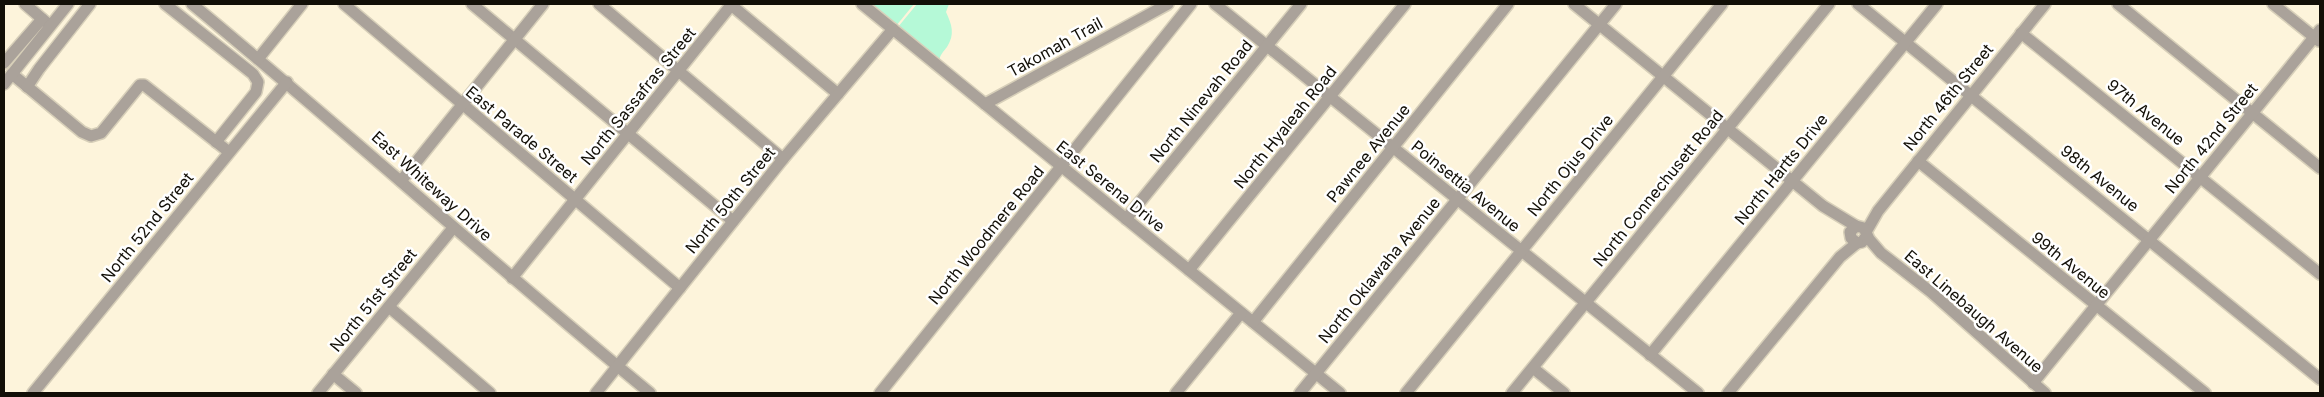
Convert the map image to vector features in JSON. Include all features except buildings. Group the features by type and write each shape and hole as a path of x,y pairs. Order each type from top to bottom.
{"street":[{"path":"24,4 46,22"},
{"path":"4,63 46,22 68,4"},
{"path":"27,87 35,78 39,68 90,4"},
{"path":"165,4 252,74 258,82 256,92 216,142"},
{"name":"East Whiteway Drive","path":"192,4 287,82 453,228 650,393"},
{"path":"258,58 302,4"},
{"name":"East Parade Street","path":"344,4 680,288"},
{"path":"472,4 733,221"},
{"path":"401,181 543,4"},
{"path":"599,4 784,159"},
{"path":"731,4 838,94"},
{"name":"North Sassafras Street","path":"512,278 731,4"},
{"name":"East Serena Drive","path":"862,4 1340,393"},
{"name":"Takomah Trail","path":"985,104 1168,4"},
{"name":"North Woodmere Road","path":"880,393 1191,4"},
{"name":"Poinsettia Avenue","path":"1215,4 1698,393"},
{"name":"North Ninevah Road","path":"1126,219 1301,4"},
{"name":"North Hyaleah Road","path":"1189,270 1405,4"},
{"name":"Pawnee Avenue","path":"1253,322 1508,4"},
{"name":"East Linebaugh Avenue","path":"1574,4 1931,292 2045,393"},
{"name":"North Oklawaha Avenue","path":"1300,393 1616,4"},
{"name":"North Ojus Drive","path":"1406,393 1722,4"},
{"name":"North Connechusett Road","path":"1512,393 1829,4"},
{"name":"98th Avenue","path":"1858,4 2320,379"},
{"name":"North Hartts Drive","path":"1650,355 1937,4"},
{"name":"North 46th Street","path":"1728,393 2045,4"},
{"path":"2118,4 2320,168"},
{"path":"2273,4 2318,36"},
{"path":"4,84 46,22"},
{"name":"North 50th Street","path":"596,393 733,221 893,29"},
{"name":"97th Avenue","path":"2021,33 2320,274"},
{"name":"North 42nd Street","path":"2033,384 2252,113 2318,36"},
{"path":"12,74 82,132 91,136 101,132 140,85 144,85 229,152"},
{"name":"North 52nd Street","path":"33,393 287,82"},
{"name":"99th Avenue","path":"1918,161 2205,393"},
{"name":"North 51st Street","path":"318,393 453,228"},
{"path":"389,308 490,393"},
{"path":"1176,393 1241,313"},
{"path":"1533,368 1564,393"},
{"path":"333,374 356,393"}],"green space":[{"path":"870,4 914,4 896,26"},
{"path":"917,4 949,4 946,12 952,34 939,61 898,27"}]}
